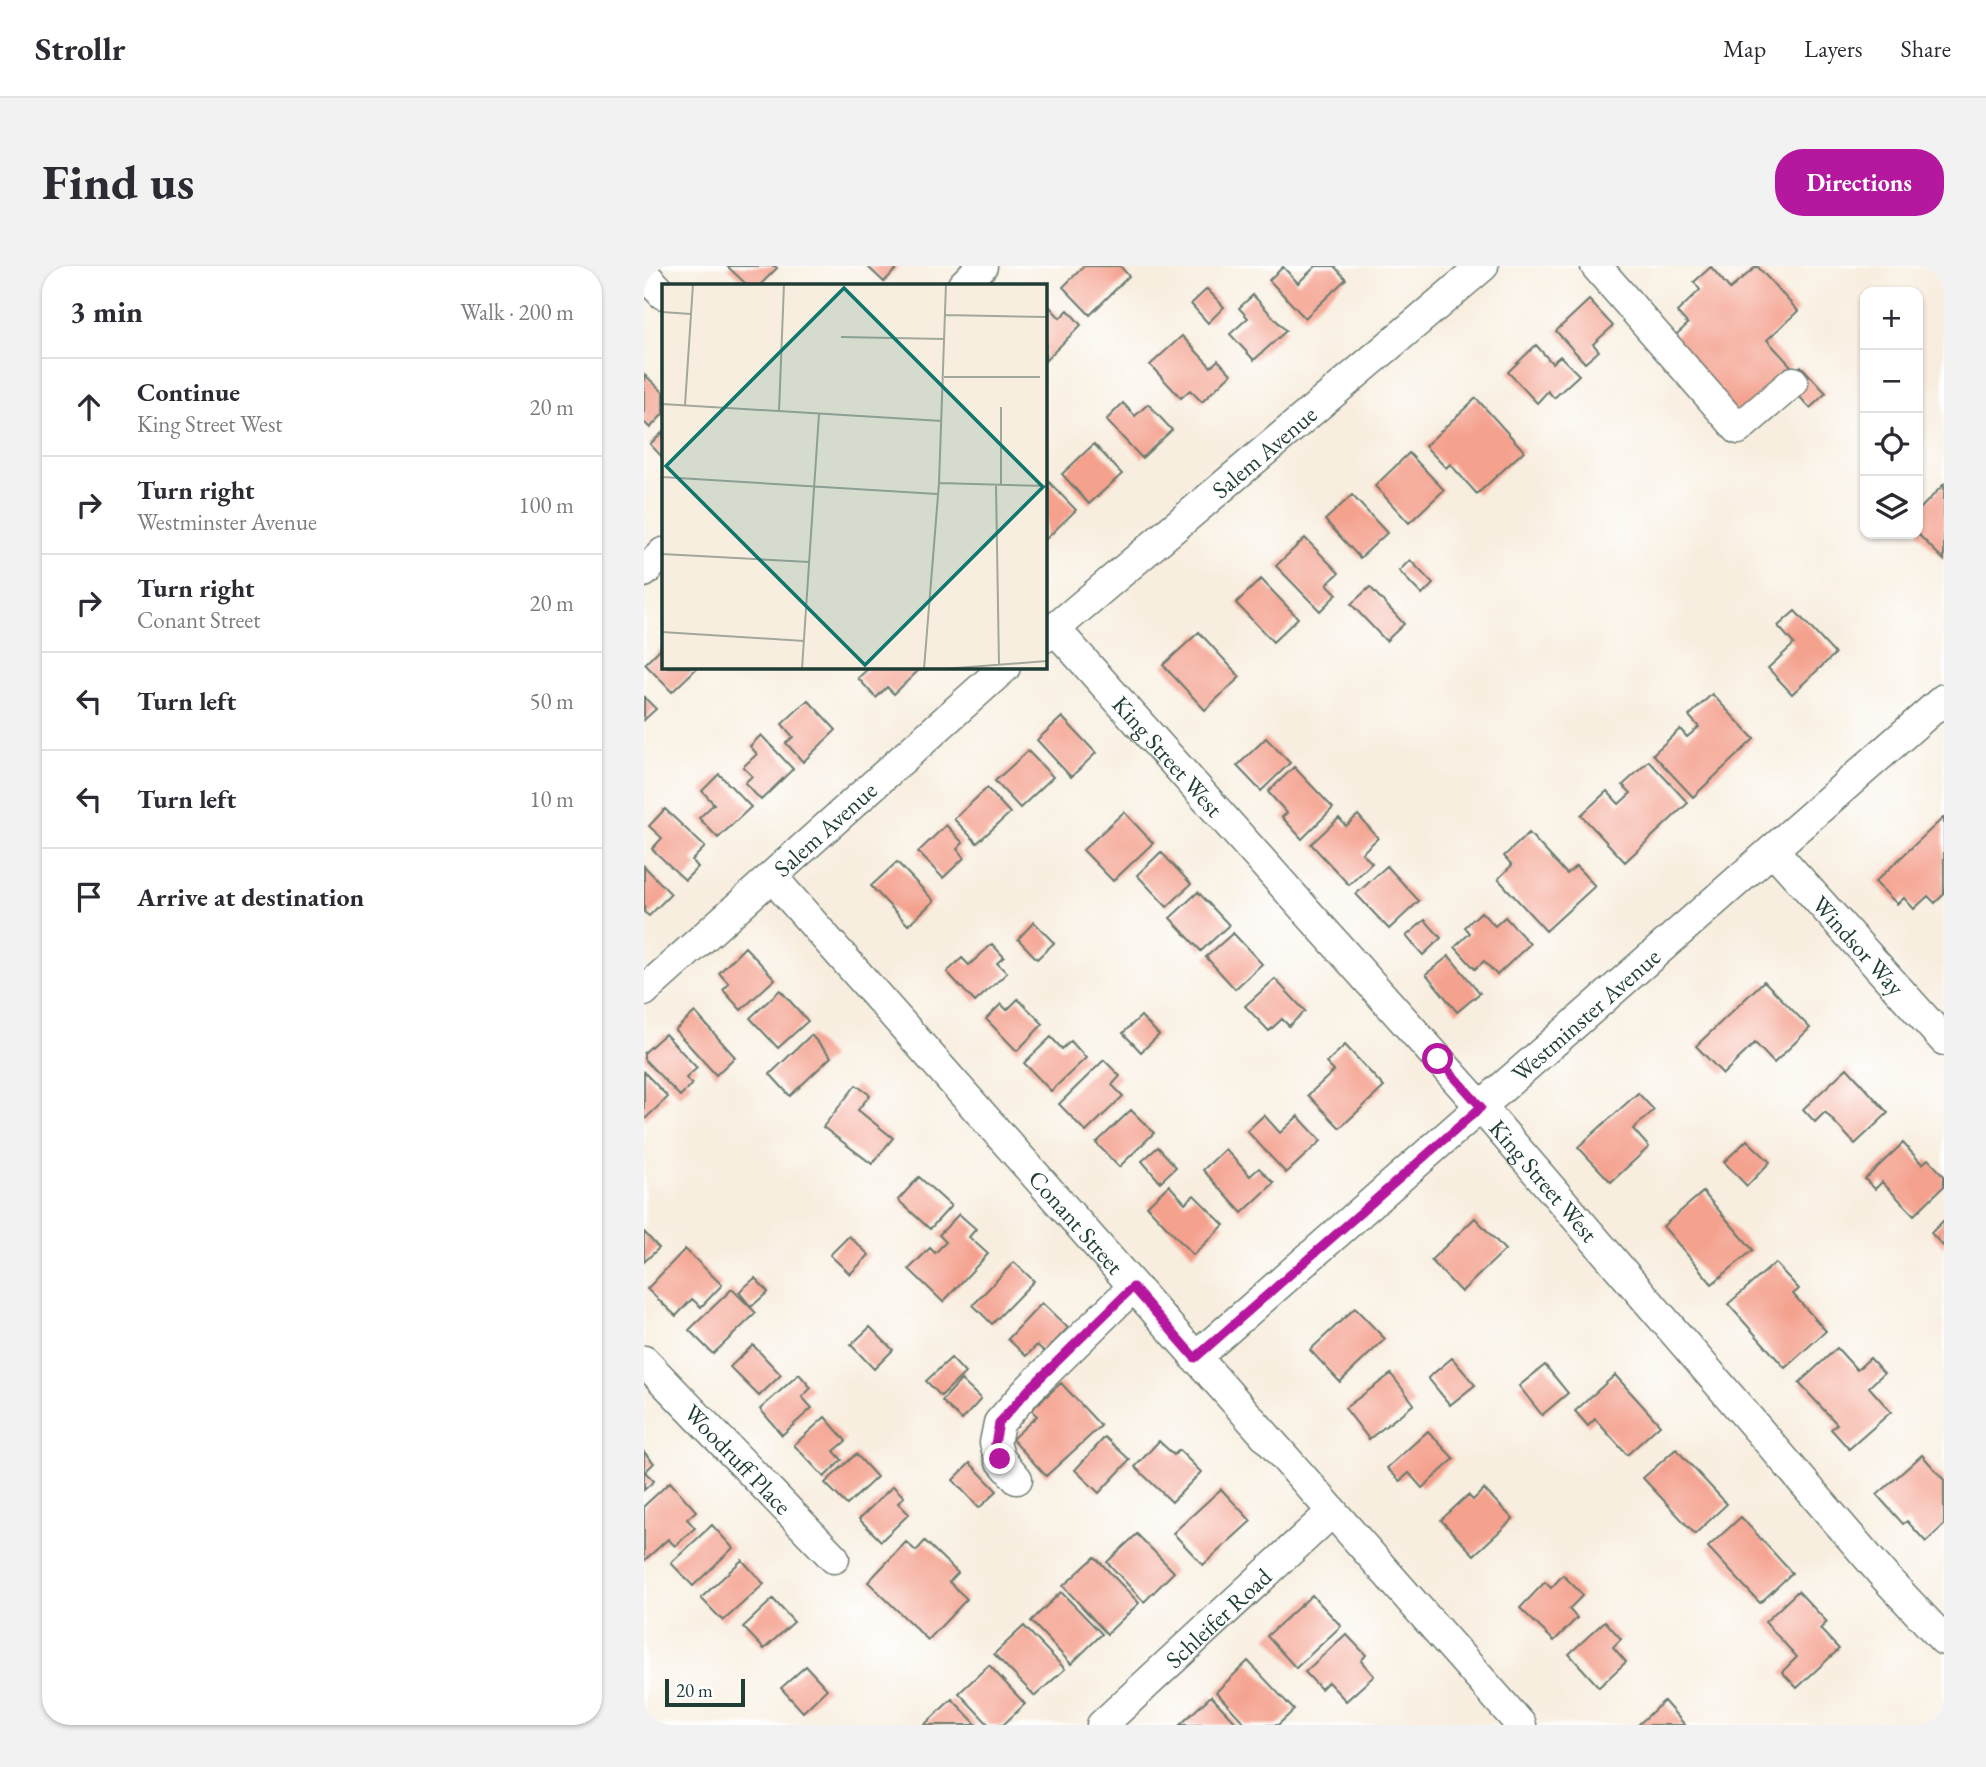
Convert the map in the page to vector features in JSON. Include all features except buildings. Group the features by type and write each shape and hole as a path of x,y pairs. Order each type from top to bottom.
{"street":[{"path":"964,284 982,266"},
{"name":"Salem Avenue","path":"1050,633 1483,266"},
{"path":"1596,266 1738,429 1793,382"},
{"path":"644,274 662,293"},
{"path":"644,572 662,553"},
{"name":"King Street West","path":"1050,633 1481,1107 1884,1576 1944,1640"},
{"name":"Salem Avenue","path":"644,992 1005,668"},
{"name":"Westminster Avenue","path":"1195,1358 1944,699"},
{"name":"Windsor Way","path":"1773,850 1944,1040"},
{"name":"Conant Street","path":"772,877 1521,1725"},
{"path":"1017,1479 1000,1459 995,1444 999,1423 1029,1389 1133,1287"},
{"name":"Woodruff Place","path":"644,1361 834,1558"},
{"name":"Schleifer Road","path":"1102,1725 1332,1512"}],"route":[{"path":"1000,1459 995,1444 999,1423 1029,1389 1133,1287 1195,1358 1481,1107 1438,1059"}]}
